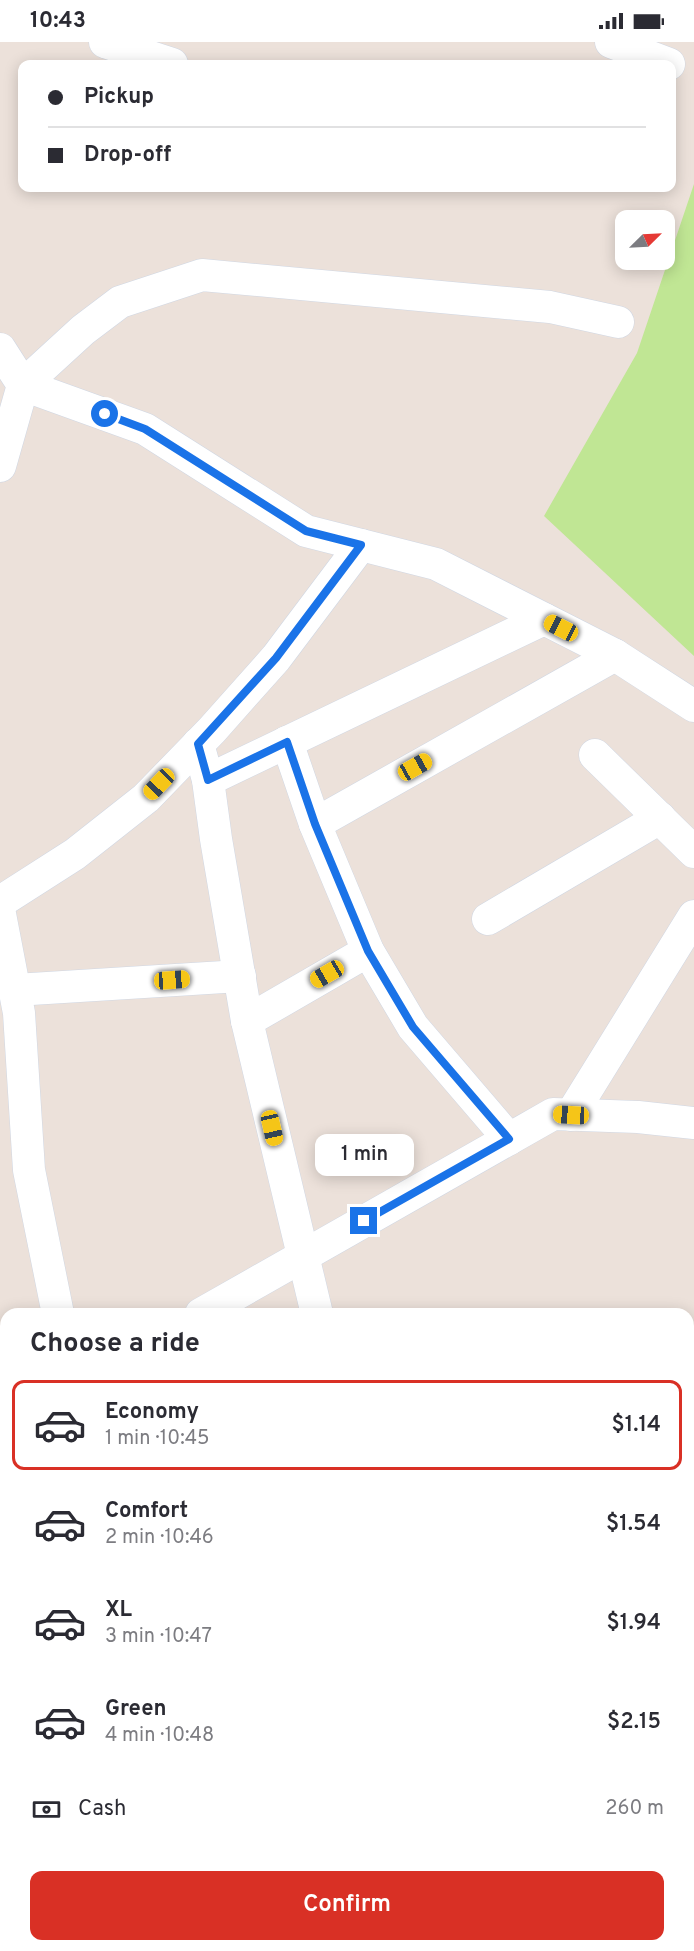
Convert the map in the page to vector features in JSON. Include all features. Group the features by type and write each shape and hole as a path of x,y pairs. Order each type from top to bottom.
{"street":[{"path":"105,42 160,60"},
{"path":"610,42 658,60"},
{"path":"676,67 694,74"},
{"path":"0,466 23,386 83,330 120,302 202,275 550,308 618,322"},
{"path":"0,349 23,386 145,429 306,531 436,564 615,655 694,706"},
{"path":"0,902 75,854 146,798 276,658 361,545"},
{"path":"208,780 543,619"},
{"path":"315,824 615,655"},
{"path":"287,742 315,824 368,951 413,1027 509,1139"},
{"path":"198,744 208,780 247,1021 315,1308"},
{"path":"595,755 694,852"},
{"path":"488,919 660,818"},
{"path":"0,914 19,1013 29,1170 57,1308"},
{"path":"571,1115 694,916"},
{"path":"247,1021 368,951"},
{"path":"15,990 240,976"},
{"path":"211,1308 552,1114 638,1117 694,1123"}],"green space":[{"path":"694,184 694,656 544,516 637,353 665,270 675,270 675,240"}],"route":[{"path":"105,414 145,429 306,531 361,545 276,658 198,744 208,780 287,742 315,824 368,951 413,1027 509,1139 364,1221"}]}
